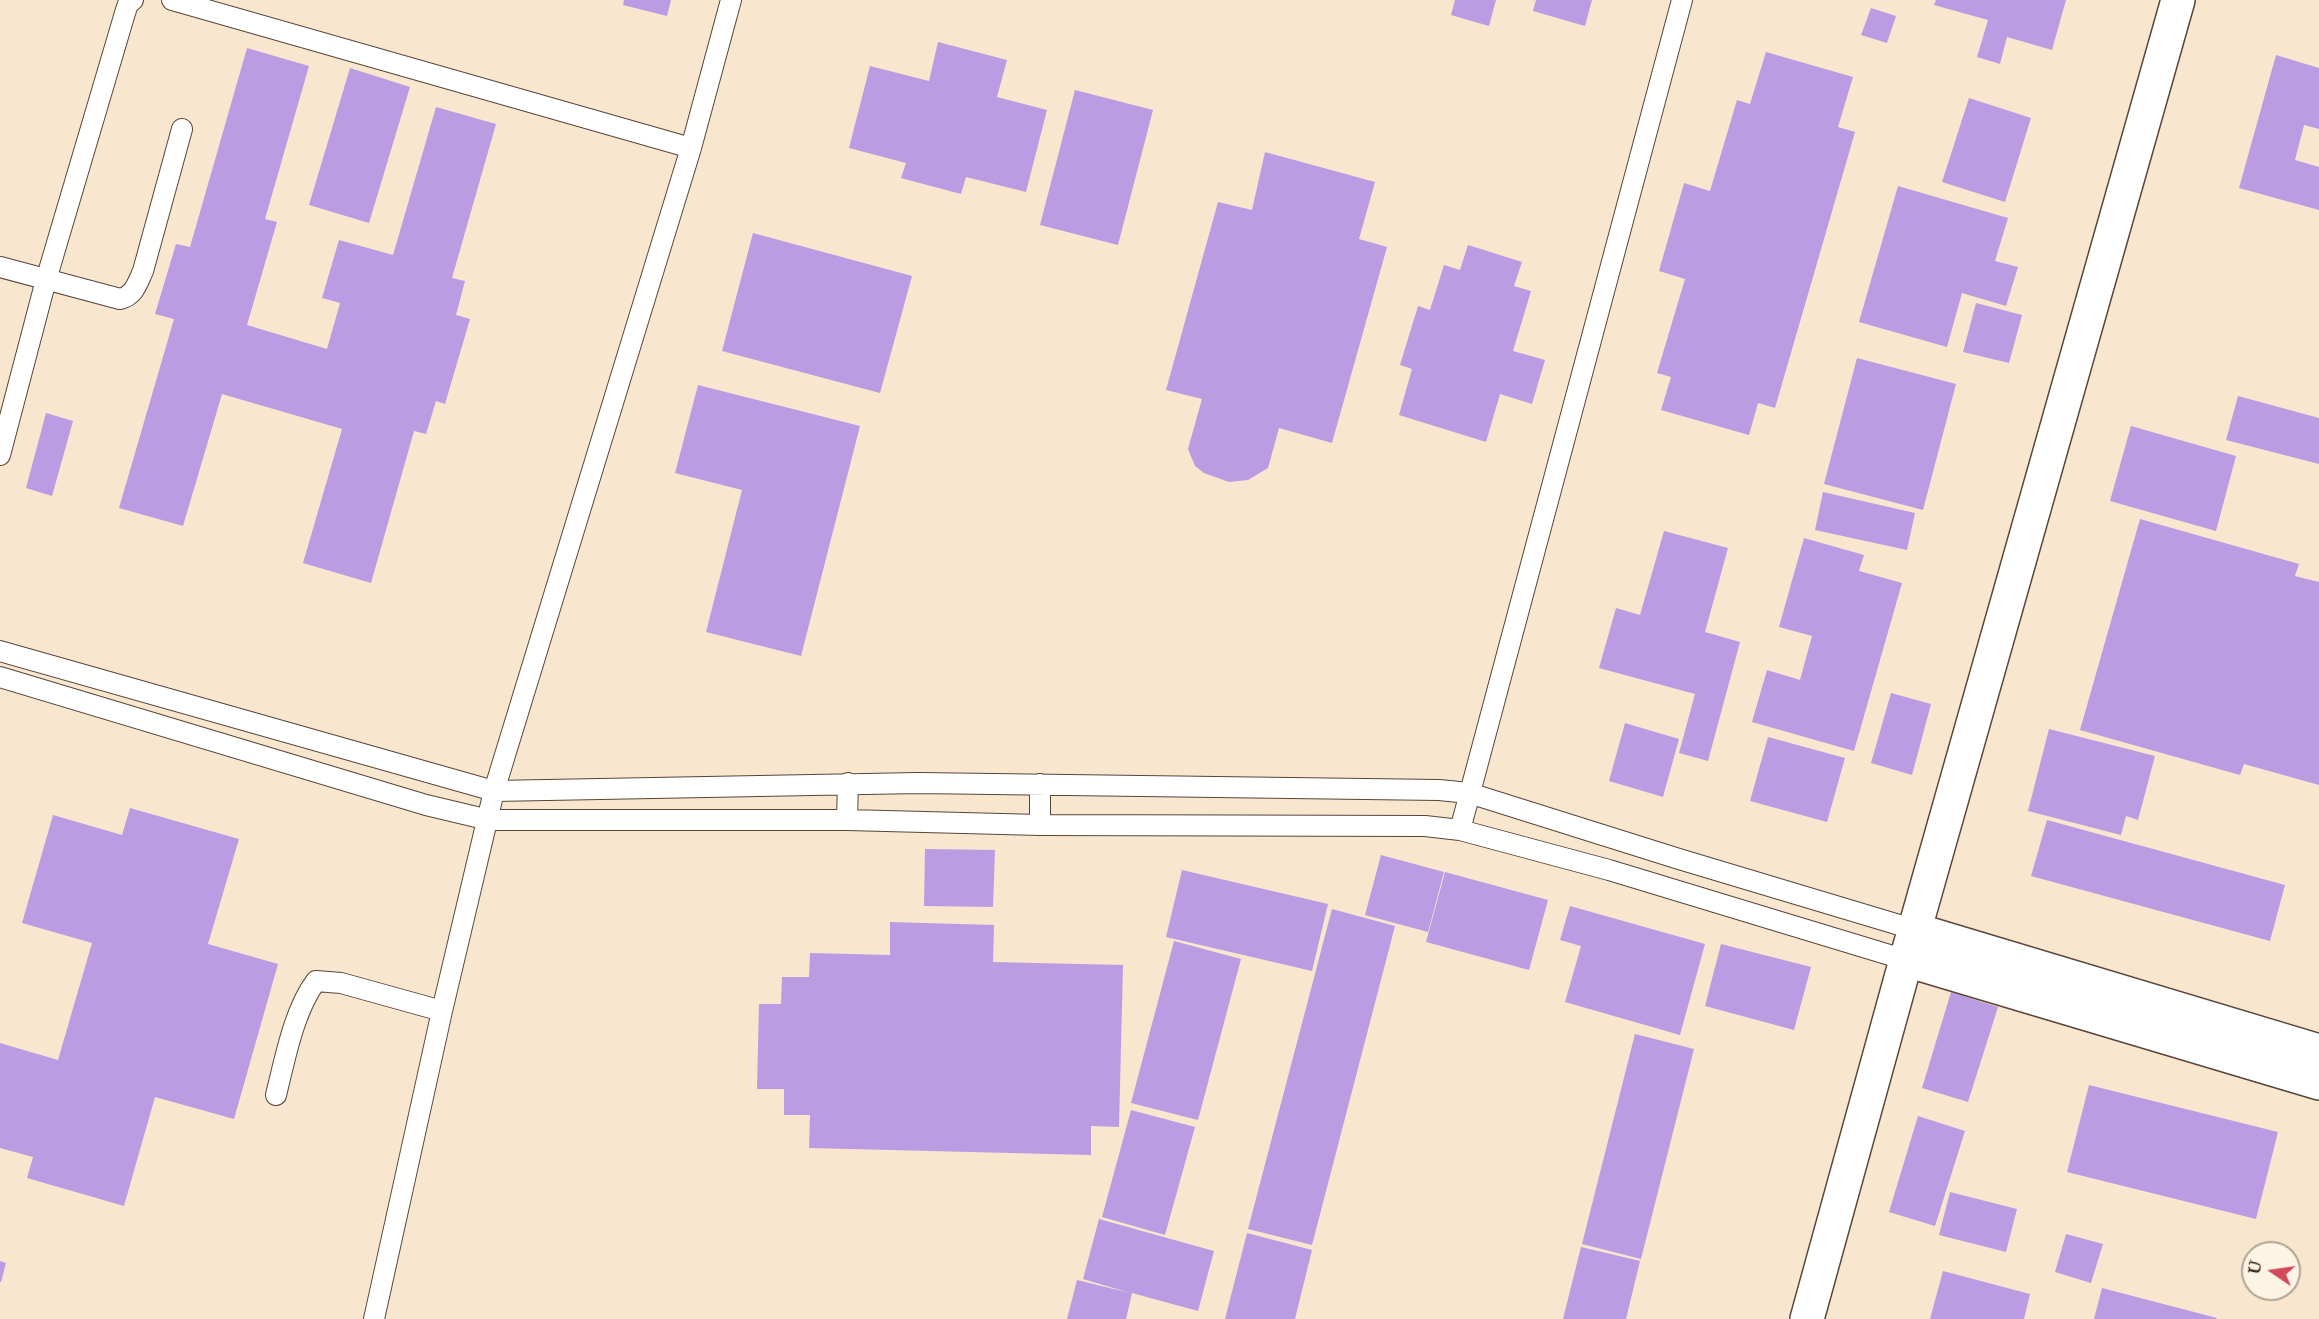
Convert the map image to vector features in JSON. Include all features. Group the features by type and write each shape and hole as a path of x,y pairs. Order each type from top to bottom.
{"street":[{"path":"1807,1319 1906,960 2178,0"},
{"path":"1916,930 2319,1051"},
{"path":"1906,960 2319,1083"}],"lane":[{"path":"0,455 46,280 124,13 133,0"},
{"path":"172,0 691,148"},
{"path":"374,1319 442,1011 489,820 494,791 691,148 731,0"},
{"path":"1460,830 1682,0"},
{"path":"0,267 120,299 133,293 143,272 182,129"},
{"path":"0,651 494,791 848,783 1439,790 1469,793 1678,859 1916,930"},
{"path":"0,677 415,802 489,820 847,820 1040,825 1425,826 1460,830 1669,887 1906,960"},
{"path":"847,820 848,783"},
{"path":"1040,784 1040,825"},
{"path":"1669,887 1678,859"},
{"path":"276,1095 286,1055 307,993 316,981 340,983 442,1011"}],"building":[{"path":"624,0 671,0 667,16 623,5"},
{"path":"1455,0 1496,0 1489,26 1451,15"},
{"path":"1536,0 1592,0 1585,26 1533,11"},
{"path":"1936,0 2066,0 2052,50 2007,37 2000,64 1977,57 1988,20 1934,5"},
{"path":"1871,8 1896,16 1887,43 1861,35"},
{"path":"938,42 1007,60 997,97 1047,110 1026,192 966,177 961,194 901,178 906,163 849,148 870,66 929,81"},
{"path":"247,48 309,66 265,219 277,222 247,325 327,349 340,303 322,298 339,240 393,255 436,107 496,124 452,278 465,281 456,315 470,319 445,404 436,401 426,434 414,431 371,583 303,563 342,429 222,394 183,526 119,508 174,319 155,314 176,244 190,247"},
{"path":"1766,52 1853,77 1838,127 1855,132 1775,408 1758,403 1749,435 1661,410 1671,377 1657,373 1685,279 1659,271 1684,183 1710,191 1737,100 1750,104"},
{"path":"2276,55 2319,68 2319,129 2304,125 2295,160 2319,167 2319,210 2239,188"},
{"path":"350,68 410,87 369,223 309,205"},
{"path":"1075,90 1153,110 1118,245 1040,225"},
{"path":"1969,98 2031,118 2005,202 1942,182"},
{"path":"1265,152 1375,182 1359,239 1387,247 1332,443 1279,428 1268,468 1248,480 1229,482 1204,473 1195,466 1188,449 1202,399 1166,390 1218,202 1252,210"},
{"path":"1898,186 2008,218 1995,261 2018,267 2006,306 1962,293 1947,347 1859,322"},
{"path":"753,233 912,276 880,393 722,351"},
{"path":"1468,245 1522,262 1514,286 1531,291 1513,351 1545,360 1532,404 1500,394 1486,442 1399,415 1412,369 1400,365 1418,306 1430,310 1444,265 1460,270"},
{"path":"1976,303 2022,315 2009,363 1963,352"},
{"path":"1857,358 1956,384 1923,510 1824,484"},
{"path":"698,385 860,426 801,656 706,632 742,490 675,473"},
{"path":"2238,396 2319,418 2319,464 2226,440"},
{"path":"46,413 73,421 52,496 26,488"},
{"path":"2131,426 2236,456 2216,531 2110,501"},
{"path":"1823,492 1915,513 1907,550 1815,530"},
{"path":"2140,519 2299,564 2295,576 2319,582 2319,785 2244,764 2240,775 2080,730"},
{"path":"1664,531 1728,548 1705,632 1740,642 1708,761 1679,753 1695,694 1599,668 1616,608 1640,615"},
{"path":"1804,538 1864,555 1859,571 1902,583 1854,751 1752,722 1767,670 1800,680 1812,636 1779,627"},
{"path":"1891,693 1931,704 1912,775 1871,763"},
{"path":"1625,723 1679,739 1663,797 1609,781"},
{"path":"2049,729 2155,756 2138,820 2126,816 2121,835 2028,811"},
{"path":"1768,737 1845,758 1827,822 1750,801"},
{"path":"130,808 239,839 208,944 278,964 234,1119 155,1097 124,1206 27,1178 33,1157 0,1148 0,1043 58,1060 92,943 22,923 53,815 122,835"},
{"path":"2047,820 2285,885 2270,941 2031,876"},
{"path":"925,849 995,850 993,907 924,906"},
{"path":"1381,855 1444,872 1428,932 1365,915"},
{"path":"1182,870 1328,904 1312,971 1166,937"},
{"path":"1445,872 1548,900 1529,970 1426,942"},
{"path":"1570,906 1705,944 1680,1035 1565,1002 1581,946 1560,940"},
{"path":"1332,909 1395,926 1312,1245 1248,1229"},
{"path":"890,922 994,925 993,962 1123,965 1119,1127 1091,1126 1091,1155 809,1148 810,1115 784,1115 784,1089 757,1089 759,1004 781,1004 782,977 809,977 810,953 890,955"},
{"path":"1174,941 1241,959 1198,1120 1131,1103"},
{"path":"1721,944 1811,967 1794,1030 1705,1006"},
{"path":"1951,992 1998,1007 1968,1102 1922,1088"},
{"path":"1635,1034 1694,1049 1641,1259 1582,1244"},
{"path":"2089,1085 2278,1132 2256,1219 2067,1172"},
{"path":"1131,1110 1195,1127 1165,1235 1102,1217"},
{"path":"1918,1116 1965,1131 1935,1226 1889,1212"},
{"path":"1950,1192 2017,1209 2006,1252 1939,1235"},
{"path":"1099,1219 1214,1251 1198,1311 1132,1293 1126,1319 1067,1319 1077,1280 1130,1293 1083,1279"},
{"path":"1247,1233 1312,1250 1295,1319 1225,1319"},
{"path":"2066,1234 2103,1244 2091,1283 2055,1272"},
{"path":"1581,1247 1640,1261 1626,1319 1563,1319"},
{"path":"0,1261 6,1263 1,1282 0,1282"},
{"path":"1943,1271 2030,1294 2024,1319 1930,1319"},
{"path":"2102,1288 2217,1318 2094,1319"}]}
